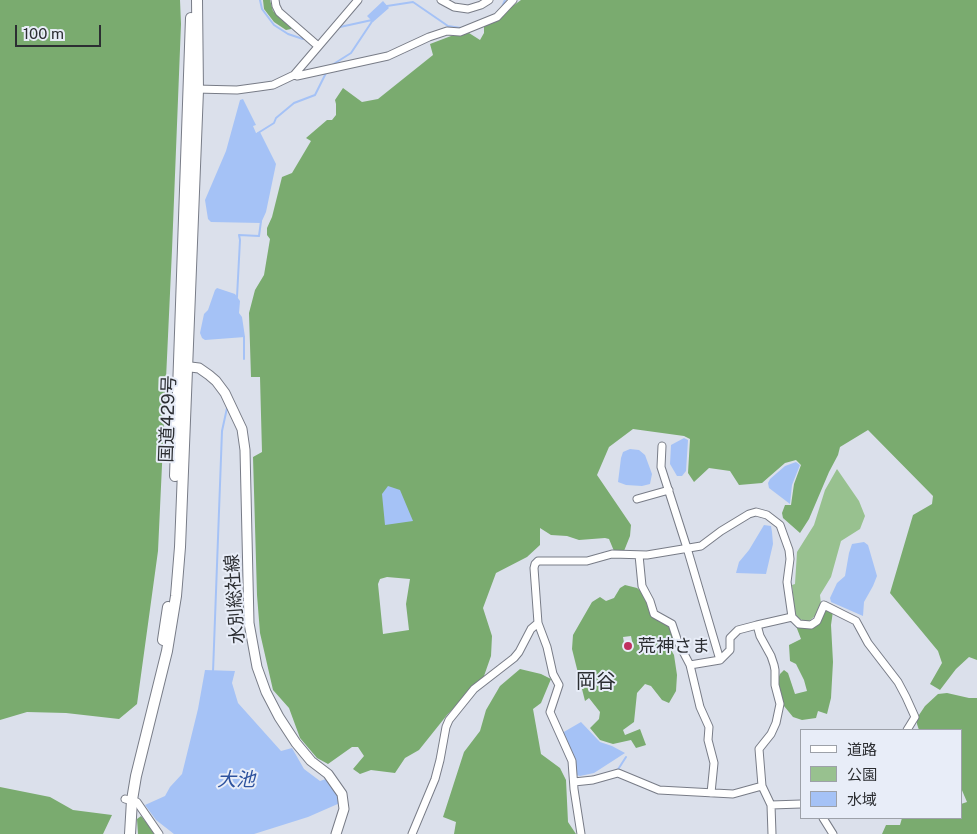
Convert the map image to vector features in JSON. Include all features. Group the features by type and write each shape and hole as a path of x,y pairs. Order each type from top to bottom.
{"highway":[{"name":"国道429号","path":"190,0 194,89"},
{"name":"国道429号","path":"124,834 134,751 161,652 170,594 183,366 197,0"},
{"name":"国道429号","path":"128,800 130,834"}],"main road":[{"name":"水別総社線","path":"183,366 199,368 216,382 225,393 242,429 245,450 249,623 257,667 266,692 296,743 311,761 328,774 342,794 344,810 336,834"}],"street":[{"path":"275,0 279,12 318,46"},
{"path":"194,89 237,90 259,87 273,85 294,75 358,0"},
{"path":"441,0 462,9 474,8 489,0"},
{"path":"294,75 297,76 388,56 429,37 447,31 460,32 497,17 513,0"},
{"path":"662,446 661,467 720,660"},
{"path":"637,499 669,490"},
{"path":"582,834 570,754 550,712 559,685 553,674 538,623 534,568 538,562 587,562 612,554 639,555 701,546 752,512 760,513 773,519 783,531 789,550 787,582 792,617 799,624 811,625 817,621 824,605 856,621 868,643 898,682 906,697 915,717 908,729"},
{"path":"639,555 641,583 654,614 672,624 678,642 690,665 700,707 709,727 708,740 714,763 711,793"},
{"path":"690,665 720,660 730,650 730,638 738,630 792,617"},
{"path":"412,834 435,779 446,726 449,720 474,689 514,658 531,629 538,623"},
{"path":"757,625 760,636 776,670 774,685 780,704 773,728 759,749 762,784 771,805 772,834"},
{"path":"574,782 593,780 618,773 659,790 733,794 762,784"},
{"path":"128,800 137,802 158,834"},
{"path":"771,805 800,804"},
{"path":"824,819 833,834"}],"green space":[{"path":"0,0 180,0 181,24 172,250 158,551 137,704 119,719 66,713 27,712 0,720"},
{"path":"263,0 270,0 273,11 291,29 286,30 274,22 264,9"},
{"path":"521,0 977,0 977,660 969,657 956,669 940,690 930,684 942,663 938,651 890,593 913,515 932,504 933,496 868,430 840,447 809,519 800,533 783,518 782,513 785,505 791,505 794,484 801,465 796,460 785,463 762,483 739,485 730,471 709,468 694,482 688,473 690,439 684,436 633,429 609,447 597,475 631,525 630,536 624,551 614,551 609,539 579,540 567,536 551,535 540,528 540,545 527,557 496,573 483,608 492,636 491,656 484,676 447,715 419,750 405,758 395,773 371,770 360,774 353,769 364,756 358,747 352,747 328,764 317,758 300,738 289,708 273,690 260,633 257,595 253,457 262,452 260,377 251,377 249,313 255,290 264,275 270,239 267,235 267,228 272,217 282,177 292,173 311,141 306,138 327,120 332,120 336,115 335,100 343,88 362,102 378,99 433,55 430,44 451,36 469,33 480,40 484,33 484,27","holes":["387,577 410,579 406,604 409,630 383,634 378,584 380,579"]},
{"path":"837,469 859,501 865,516 860,529 841,541 831,577 820,595 821,604 815,616 809,621 804,621 798,618 795,613 792,585 795,584 797,552 814,525 825,490"},
{"path":"625,585 637,588 642,592 652,616 670,625 675,641 670,648 674,655 677,675 676,691 669,703 662,700 651,686 645,684 637,693 634,722 623,730 625,735 640,729 646,745 636,748 631,740 613,744 600,740 590,728 599,719 600,712 589,698 585,701 572,649 573,635 592,602 600,597 606,601 614,598 620,588","holes":["631,636 633,646 625,648 623,637"]},
{"path":"826,608 833,611 831,625 833,662 831,698 827,714 818,711 816,718 802,720 793,717 784,706 777,682 784,670 788,673 795,694 807,691 796,664 790,661 789,645 801,639 796,626 812,627"},
{"path":"520,669 541,674 551,679 541,703 533,709 541,754 560,768 566,780 568,822 576,834 454,834 456,822 443,817 464,752 480,731 486,710 500,686"},
{"path":"947,693 977,698 977,834 882,834 886,825 900,825 902,819 962,819 962,804 967,802 962,790 962,729 919,729 917,724 917,718 925,706 938,694"},
{"path":"0,787 50,797 73,810 112,815 103,834 0,834"},
{"path":"141,816 154,834 138,834 137,819"}],"water":[{"path":"383,1 389,8 373,22 367,16"},
{"path":"243,99 256,125 253,126 256,133 260,132 276,164 266,212 261,223 211,222 208,219 205,200 226,151 240,100"},
{"path":"217,288 235,294 240,301 239,313 242,317 245,337 205,340 202,338 200,333 204,314 208,310"},
{"path":"684,438 688,440 686,471 682,476 677,476 670,464 671,445"},
{"path":"630,449 639,450 645,455 652,474 650,484 642,486 626,485 618,482 623,452"},
{"path":"796,462 800,465 792,485 790,504 769,488 768,483 785,466"},
{"path":"388,486 400,490 413,521 385,525 382,494"},
{"path":"764,525 771,526 773,544 766,574 736,573 739,562 749,550"},
{"path":"864,542 868,545 877,576 864,602 863,616 831,602 830,598 837,583 845,576 852,544"},
{"name":"大池","path":"205,670 235,671 232,683 238,703 281,751 292,748 304,769 320,781 326,779 336,791 340,803 308,817 254,834 174,834 156,820 145,805 165,796 170,787 182,774 198,709"},
{"path":"581,722 600,742 625,753 594,773 580,776 576,775 562,733"}],"waterway":[{"path":"260,0 262,9 274,25 288,34 303,39"},
{"path":"502,7 505,0"},
{"path":"387,6 413,2 448,26 461,28"},
{"path":"340,27 372,20"},
{"path":"332,65 351,53 373,20"},
{"path":"258,133 274,123 276,118 294,103 315,95 326,73"},
{"path":"237,297 239,235 259,236 261,221"},
{"path":"244,337 244,359"},
{"path":"213,672 222,431 227,408"},
{"path":"617,771 626,757"}],"place":[{"name":"荒神さま","path":"628,646"}],"district":[{"name":"岡谷","path":"596,682"}]}
